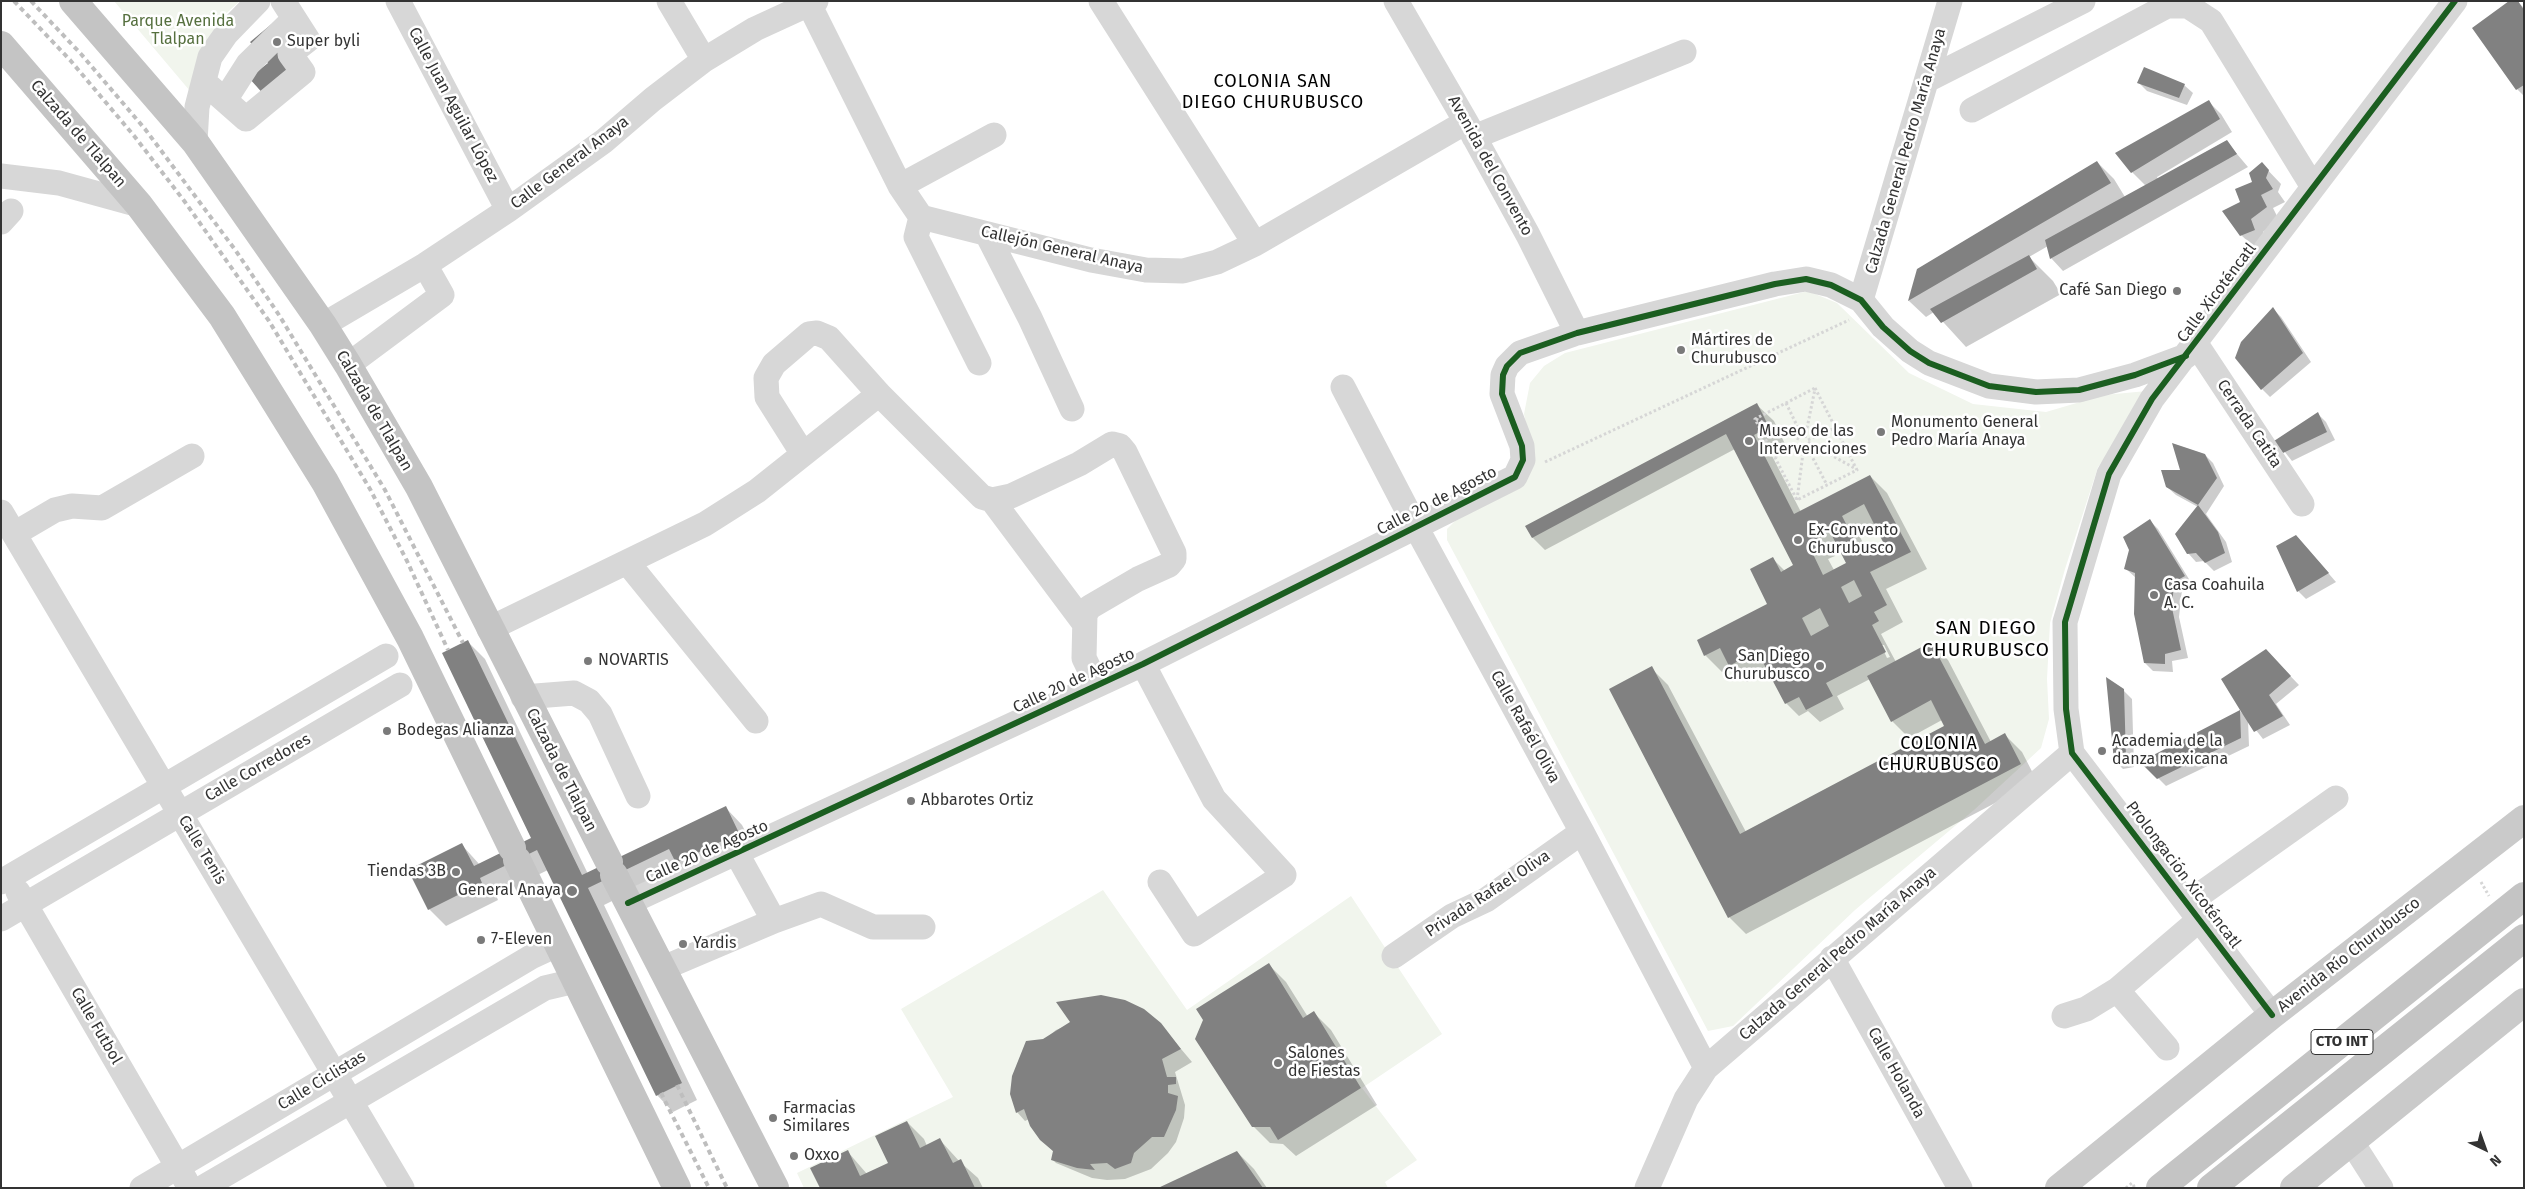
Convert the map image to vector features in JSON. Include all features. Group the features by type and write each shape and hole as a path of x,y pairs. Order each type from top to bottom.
{"highway":[{"name":"Calzada de Tlalpan","path":"73,1 195,142 323,325 348,365 418,487 661,969 774,1188"},
{"name":"Calzada de Tlalpan","path":"1,45 139,205 222,316 325,482 410,638 557,945 677,1188"},
{"name":"CTO INT","path":"2160,1188 2524,896"},
{"name":"CTO INT","path":"2211,1188 2524,938"}],"main road":[{"name":"Avenida Río Churubusco","path":"2059,1188 2272,1015 2524,820"},
{"path":"2294,1188 2524,1002"}],"street":[{"path":"195,142 197,107 210,57 225,36 258,1"},
{"name":"Calle Juan Aguilar López","path":"398,1 508,210"},
{"path":"669,1 704,60"},
{"path":"1101,1 1255,244"},
{"name":"Avenida del Convento","path":"1396,1 1528,235 1577,333"},
{"name":"Calzada General Pedro María Anaya","path":"1865,306 1950,1"},
{"path":"1927,80 2083,1"},
{"name":"Calle Xicoténcatl","path":"2072,753 2066,709 2065,622 2109,474 2152,399 2454,1"},
{"path":"813,3 900,186 921,217 916,237 979,363"},
{"name":"Calle General Anaya","path":"323,325 425,265 508,210 604,141 653,99 704,60 755,29 813,3"},
{"path":"1972,110 2167,6 2188,6 2211,21 2313,187"},
{"path":"204,82 246,119 303,72 290,54 308,40 289,10 248,64 225,100"},
{"path":"225,36 248,64"},
{"name":"Callejón General Anaya","path":"921,217 1091,260 1146,270 1192,268 1218,262 1255,244 1470,130 1684,52"},
{"path":"900,186 994,135"},
{"path":"1,176 59,183 139,205"},
{"path":"987,234 1030,318 1072,409"},
{"path":"348,365 442,295 425,265"},
{"name":"Calle 20 de Agosto","path":"628,903 1143,664 1416,528 1515,476 1522,460 1522,446 1502,394 1503,374 1520,353 1577,333 1793,280 1820,281 1846,291 1865,306 1896,340 1929,363 1966,379 2014,390 2056,392 2079,390 2134,375 2191,350"},
{"path":"803,454 767,397 766,378 774,364 809,334 817,333 829,338 879,394 982,497 992,500 1011,496 1079,464 1081,460 1112,444 1120,446 1125,452 1174,553 1174,559 1163,569 1138,579 1090,607 1084,624 1084,658 1097,685"},
{"name":"Cerrada Catita","path":"2191,350 2302,504"},
{"name":"Calle Rafaél Oliva","path":"1343,387 1416,528 1582,832 1706,1068"},
{"path":"489,629 705,524 757,491 879,394"},
{"path":"14,534 55,510 72,506 102,508 192,456"},
{"path":"992,500 1084,624"},
{"name":"Calle Tenis","path":"1,512 402,1188"},
{"path":"627,562 756,721"},
{"name":"Calle Corredores","path":"1,919 393,689 378,661 164,786 4,874"},
{"path":"1143,664 1214,799 1284,875 1194,934 1160,882"},
{"path":"524,697 574,693 589,701 600,714 638,796"},
{"name":"Calzada General Pedro María Anaya","path":"1647,1188 1686,1100 1706,1068 2072,753"},
{"name":"Prolongación Xicoténcatl","path":"2072,753 2272,1015"},
{"path":"2064,1016 2086,1009 2117,990 2194,911 2336,798"},
{"name":"Privada Rafael Oliva","path":"1394,956 1452,916 1486,900 1582,832"},
{"path":"737,854 774,921"},
{"name":"Calle Futbol","path":"4,874 25,905 190,1188"},
{"path":"661,969 774,921 821,904 873,927 923,927"},
{"name":"Calle Ciclistas","path":"142,1188 502,974 557,945"},
{"name":"Calle Holanda","path":"1832,958 1960,1188"},
{"path":"502,974 518,1003"},
{"name":"Calle Ciclistas","path":"202,1188 545,988 575,981"},
{"path":"2117,990 2167,1048"},
{"path":"2351,1142 2381,1188"}],"path":[{"path":"1515,476 1865,306"},
{"path":"1755,419 1815,388"},
{"path":"1815,388 1857,470"},
{"path":"1797,500 1815,388"},
{"path":"1786,403 1827,485"},
{"path":"1755,419 1805,441 1857,470"},
{"path":"1755,419 1797,500"},
{"path":"1775,457 1835,428"},
{"path":"1797,500 1857,470"},
{"path":"2126,1188 2132,1183 2135,1188"}],"green space":[{"name":"Parque Avenida Tlalpan","path":"114,1 240,1 221,18 204,45 190,91"},
{"path":"1808,291 1837,303 1909,373 1973,404 2046,412 2104,395 2147,391 2152,395 2098,467 2065,569 2050,623 2047,679 2049,719 2041,748 1974,810 1855,910 1733,1026 1708,1031 1447,540 1447,529 1455,521 1514,489 1528,478 1532,466 1532,454 1524,414 1530,383 1544,366 1565,353"},
{"path":"1103,890 1187,1010 1351,896 1442,1034 1362,1088 1417,1160 1385,1182 1388,1188 804,1188 797,1173 953,1097 901,1009"}],"building":[{"path":"2509,1 2518,1 2524,10 2524,85 2516,90 2472,28"},
{"path":"280,17 295,72 266,97 249,78 268,63 250,42"},
{"path":"2144,67 2185,84 2179,98 2137,83"},
{"path":"2209,100 2220,119 2131,173 2115,153"},
{"path":"2227,140 2237,154 2050,259 2045,240"},
{"path":"2097,161 2111,183 1908,301 1917,269"},
{"path":"2262,162 2269,170 2266,178 2273,189 2261,195 2267,207 2251,219 2255,230 2240,236 2222,211 2240,202 2235,189 2252,182 2249,173"},
{"path":"2029,255 2037,269 1941,323 1930,309"},
{"path":"2273,307 2303,353 2261,390 2235,358 2241,342"},
{"name":"Ex-Convento Churubusco","path":"1757,403 1769,427 1754,435 1794,514 1870,475 1911,552 1870,572 1887,605 1874,612 1879,621 1872,625 1886,652 1826,683 1833,696 1806,710 1799,697 1785,704 1757,651 1729,666 1720,648 1704,656 1697,640 1767,604 1750,569 1773,557 1781,572 1793,565 1726,434 1532,538 1525,526","holes":["1864,504 1884,544 1862,555 1842,516","1826,524 1846,563 1823,575 1813,554 1818,552 1813,542 1819,539 1814,530","1854,580 1862,596 1849,603 1841,587","1820,608 1829,626 1811,636 1802,618"]},
{"path":"2318,412 2327,432 2283,453 2274,441"},
{"path":"2172,443 2205,454 2217,478 2198,505 2166,487 2161,470 2180,470"},
{"path":"2198,505 2218,532 2225,553 2205,563 2196,553 2187,554 2175,534"},
{"name":"Casa Coahuila A. C.","path":"2150,519 2185,576 2174,582 2172,608 2181,650 2165,654 2165,664 2144,663 2134,614 2135,573 2124,569 2129,550 2123,537"},
{"path":"2296,535 2329,573 2297,592 2276,546"},
{"path":"468,640 582,875 726,806 739,833 676,863 669,849 588,888 682,1083 656,1096 537,850 480,878 482,883 428,910 408,870 462,843 474,866 531,838 442,653"},
{"path":"1931,642 1985,744 2005,733 2021,764 1728,918 1609,689 1652,666 1740,834 1944,726 1931,700 1891,722 1867,676"},
{"path":"2266,649 2291,676 2269,695 2283,716 2254,732 2221,679"},
{"path":"2106,677 2124,689 2126,759 2114,761"},
{"path":"2240,710 2241,738 2157,779 2140,762"},
{"name":"Salones de Fiestas","path":"1269,963 1303,1018 1314,1011 1361,1088 1278,1140 1270,1127 1252,1127 1195,1039 1203,1020 1196,1009"},
{"path":"1101,995 1125,1000 1144,1009 1161,1023 1181,1049 1162,1059 1167,1077 1176,1077 1176,1084 1168,1085 1168,1093 1178,1096 1176,1110 1164,1137 1152,1137 1134,1153 1131,1163 1115,1169 1107,1163 1090,1164 1095,1170 1077,1168 1051,1160 1053,1151 1040,1140 1030,1126 1024,1109 1016,1113 1010,1094 1012,1076 1026,1041 1043,1039 1070,1022 1056,1002"},
{"path":"907,1121 920,1148 940,1138 953,1163 961,1159 975,1188 820,1188 810,1168 848,1150 860,1176 888,1163 875,1136"},
{"path":"1237,1151 1263,1188 1158,1188"}],"railway":[{"path":"14,1 70,60 135,137 185,202 269,321 370,489 407,561 448,650"},
{"path":"31,1 81,54 145,129 236,251 279,315 385,490 463,643"},
{"path":"677,1085 727,1188"},
{"path":"661,1093 709,1188"}],"cycle path":[{"path":"2272,1015 2072,753 2066,709 2065,622 2109,474 2152,399 2455,1"},
{"path":"628,903 1143,664 1515,477 1523,460 1522,446 1502,394 1503,375 1507,366 1520,353 1577,333 1775,284 1806,279 1831,285 1861,300 1883,327 1910,351 1929,363 1989,386 2036,392 2079,390 2135,375 2186,356"}],"place":[{"name":"Super byli","path":"277,42"},
{"name":"Café San Diego","path":"2177,291"},
{"name":"Mártires de Churubusco","path":"1681,350"},
{"name":"Monumento General Pedro María Anaya","path":"1881,432"},
{"name":"Museo de las Intervenciones","path":"1749,441"},
{"name":"Ex-Convento Churubusco","path":"1798,540"},
{"name":"Casa Coahuila A. C.","path":"2154,595"},
{"name":"NOVARTIS","path":"588,661"},
{"name":"San Diego Churubusco","path":"1820,666"},
{"name":"Bodegas Alianza","path":"387,731"},
{"name":"Academia de la danza mexicana","path":"2102,751"},
{"name":"Abbarotes Ortiz","path":"911,801"},
{"name":"Tiendas 3B","path":"456,872"},
{"name":"General Anaya","path":"572,891"},
{"name":"7-Eleven","path":"481,940"},
{"name":"Yardis","path":"683,944"},
{"name":"Salones de Fiestas","path":"1278,1063"},
{"name":"Farmacias Similares","path":"773,1118"},
{"name":"Oxxo","path":"794,1156"}],"district":[{"name":"COLONIA SAN DIEGO CHURUBUSCO","path":"1273,92"},
{"name":"SAN DIEGO CHURUBUSCO","path":"1986,640"},
{"name":"COLONIA CHURUBUSCO","path":"1939,754"}]}
